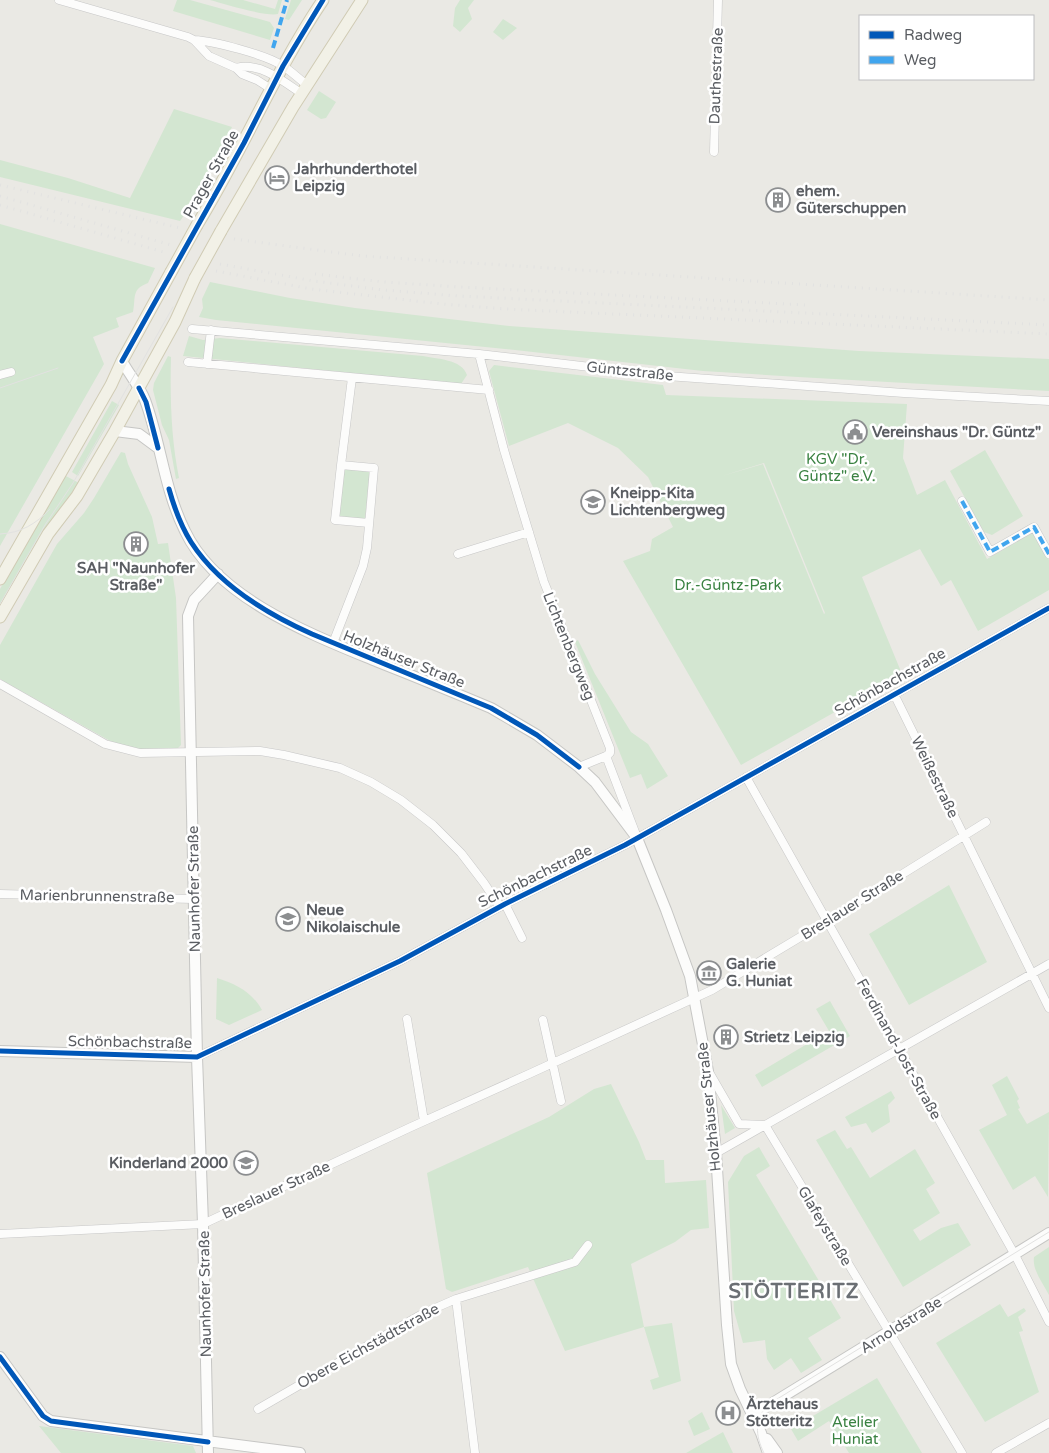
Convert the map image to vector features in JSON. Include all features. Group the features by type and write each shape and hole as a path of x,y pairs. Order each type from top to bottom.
{"main road":[{"name":"Prager Straße","path":"0,579 111,385 122,361 244,143 270,89 323,0"},
{"path":"0,617 56,521 77,496 175,322 195,278 221,231 304,89 362,0"}],"street":[{"path":"59,0 188,37 194,40 209,56 236,68 242,74 257,80 270,89"},
{"name":"Dauthestraße","path":"714,152 718,0"},
{"path":"194,40 207,41 270,59 283,66 304,89"},
{"path":"236,68 246,65 260,69 304,89"},
{"name":"Güntzstraße","path":"192,329 479,354 667,376 1049,401"},
{"path":"207,364 211,330"},
{"name":"Lichtenbergweg","path":"479,354 544,582 610,748 610,753 606,756 638,838"},
{"path":"122,361 146,402 172,499 185,532 198,553 218,574"},
{"path":"188,362 489,390"},
{"path":"0,375 11,372"},
{"path":"352,378 336,520 369,523"},
{"path":"115,431 139,434 158,448"},
{"path":"333,643 367,548 374,468 341,465"},
{"path":"962,501 990,552 1034,527 1049,554"},
{"path":"458,554 529,532"},
{"name":"Holzhäuser Straße","path":"218,574 248,598 290,625 490,708 537,735 579,768 608,797 638,838 690,976 708,1071 716,1153 726,1325 731,1364 768,1453"},
{"name":"Naunhofer Straße","path":"208,1453 193,899 188,616 194,600 218,574"},
{"name":"Schönbachstraße","path":"0,1052 197,1057 400,961 502,905 638,838 1049,608"},
{"path":"0,684 105,744 140,753 260,751 284,754 340,768 371,782 401,800 433,825 461,853 502,905 522,938"},
{"name":"Weißestraße","path":"894,694 1049,1008"},
{"path":"579,768 606,756"},
{"name":"Ferdinand-Jost-Straße","path":"746,777 900,1048 1015,1255 1049,1322"},
{"name":"Breslauer Straße","path":"0,1234 203,1224 712,990 986,822"},
{"name":"Marienbrunnenstraße","path":"0,894 193,899"},
{"path":"716,1153 1049,964"},
{"path":"407,1019 424,1121"},
{"path":"544,1020 561,1101"},
{"path":"708,1071 739,1124 765,1125"},
{"name":"Glafeystraße","path":"765,1125 962,1453"},
{"name":"Arnoldstraße","path":"753,1415 1049,1233"},
{"name":"Obere Eichstädtstraße","path":"258,1409 424,1313 456,1299 575,1262 588,1245"},
{"path":"456,1299 475,1453"},
{"path":"0,1357 43,1416 52,1421 300,1453"},
{"path":"996,1453 1049,1423"},
{"name":"Holzhäuser Straße","path":"761,1433 776,1453"}],"green space":[{"path":"177,0 190,0 270,22 274,28 270,40 173,11"},
{"path":"210,0 243,0 275,9 278,0 282,0 278,14 265,14"},
{"path":"291,0 302,0 289,20 285,19"},
{"path":"460,0 474,0 468,8 472,19 460,32 453,26 455,8"},
{"path":"503,19 517,28 503,40 493,32"},
{"path":"319,91 336,102 326,118 321,119 307,110"},
{"path":"174,109 232,127 190,207 180,221 0,177 0,160 68,178 130,198"},
{"path":"0,224 155,268 148,283 137,291 133,312 116,318 119,327 93,337 104,364 0,546"},
{"path":"210,282 290,298 355,308 509,326 859,351 1049,359 1049,391 703,371 216,320 199,317 203,308 202,299"},
{"path":"189,336 203,340 220,338 423,356 454,363 460,366 467,375 461,384 183,356"},
{"path":"168,356 171,357 172,418 179,478 176,479 169,440 162,425 153,390 154,383"},
{"path":"494,365 663,385 666,395 907,404 903,458 917,495 945,480 987,559 1034,532 1049,560 1049,590 978,631 951,580 941,586 920,549 862,577 902,674 741,765 623,561 650,551 652,539 673,527 648,477 618,448 568,423 509,446 489,371","holes":["764,463 825,613 763,464 722,476"]},
{"path":"112,401 119,405 78,476 72,472"},
{"path":"985,450 1023,516 992,535 984,532 950,471"},
{"path":"121,452 125,453 128,464 152,517 158,544 168,543 176,598 181,745 176,750 138,749 119,746 0,679 0,645 57,544 84,513"},
{"path":"344,468 370,470 365,520 338,517"},
{"path":"64,475 79,483 43,531 0,607 0,589"},
{"path":"578,640 595,674 631,732 648,744 668,776 647,789 641,774 630,778 575,642"},
{"path":"949,885 987,962 909,1005 869,934"},
{"path":"217,978 243,990 253,998 262,1010 229,1025 216,1019"},
{"path":"830,1001 850,1036 762,1087 755,1075 829,1031 816,1009"},
{"path":"1007,1076 1019,1099 1017,1101 1020,1108 1018,1109 1027,1124 1049,1112 1048,1197 1035,1176 1013,1190 979,1130 1007,1115 992,1085"},
{"path":"611,1084 646,1160 664,1160 665,1183 706,1180 709,1228 691,1230 675,1242 631,1264 644,1327 565,1351 528,1267 452,1292 446,1289 427,1173 549,1117 594,1089"},
{"path":"891,1091 895,1098 888,1105 890,1122 872,1133 866,1123 851,1127 845,1117"},
{"path":"721,1105 735,1128 725,1134"},
{"path":"835,1130 847,1149 851,1147 870,1178 915,1149 935,1183 926,1189 940,1213 913,1230 920,1241 941,1228 958,1223 971,1245 903,1287 816,1140"},
{"path":"759,1147 770,1166 756,1175 841,1318 808,1338 822,1360 801,1373 791,1358 774,1370 767,1359 765,1340 743,1343 734,1311 728,1182 744,1156"},
{"path":"1049,1247 1049,1295 1036,1272 1034,1257"},
{"path":"1000,1304 1008,1317 1024,1308 1026,1311 1018,1317 1023,1331 1019,1332 1039,1392 985,1422 936,1343"},
{"path":"672,1323 681,1381 653,1390 650,1380 659,1377 644,1327"},
{"name":"Atelier Huniat","path":"877,1378 922,1453 849,1453 829,1421 798,1441 791,1429"},
{"path":"702,1412 710,1429 694,1436 688,1421"},
{"path":"39,1426 193,1446 196,1453 61,1453"},
{"path":"723,1432 733,1453 686,1453"}],"tram line":[{"path":"0,604 45,525 73,483 173,307"},
{"path":"0,388 58,368"},
{"path":"0,534 15,532 28,527 50,509"},
{"path":"764,1453 759,1440 758,1421 769,1404 1049,1232"}],"railway":[{"path":"0,185 180,228"},
{"path":"0,196 171,245"},
{"path":"0,205 167,253"},
{"path":"234,239 362,256 1049,300"},
{"path":"220,264 314,281 383,290 459,296 1049,325"},
{"path":"216,271 311,289 442,304 506,309 1049,334"},
{"path":"315,274 384,282 460,287 806,305"}],"marked path":[{"path":"273,48 287,0"},
{"path":"962,501 990,552 1034,527 1049,554"}],"cycle path":[{"path":"122,361 244,143 283,66 323,0"},
{"path":"139,388 146,402 158,448"},
{"path":"169,489 184,530 202,557 229,584 261,607 312,634 491,708 537,735 579,767"},
{"path":"0,1051 197,1057 400,961 505,904 625,845 1049,608"},
{"path":"0,1357 43,1416 51,1421 208,1442"}],"place":[{"name":"Jahrhunderthotel Leipzig","path":"277,178"},
{"name":"ehem. Güterschuppen","path":"778,200"},
{"name":"Vereinshaus \"Dr. Güntz\"","path":"855,432"},
{"name":"Kneipp-Kita Lichtenbergweg","path":"593,502"},
{"name":"SAH \"Naunhofer Straße\"","path":"136,544"},
{"name":"Neue Nikolaischule","path":"288,919"},
{"name":"Galerie G. Huniat","path":"709,973"},
{"name":"Strietz Leipzig","path":"726,1037"},
{"name":"Kinderland 2000","path":"246,1163"},
{"name":"Ärztehaus Stötteritz","path":"728,1413"}],"district":[{"name":"STÖTTERITZ","path":"794,1292"}],"park label":[{"name":"KGV \"Dr. Güntz\" e.V.","path":"837,468"},
{"name":"Dr.-Güntz-Park","path":"728,585"}]}
